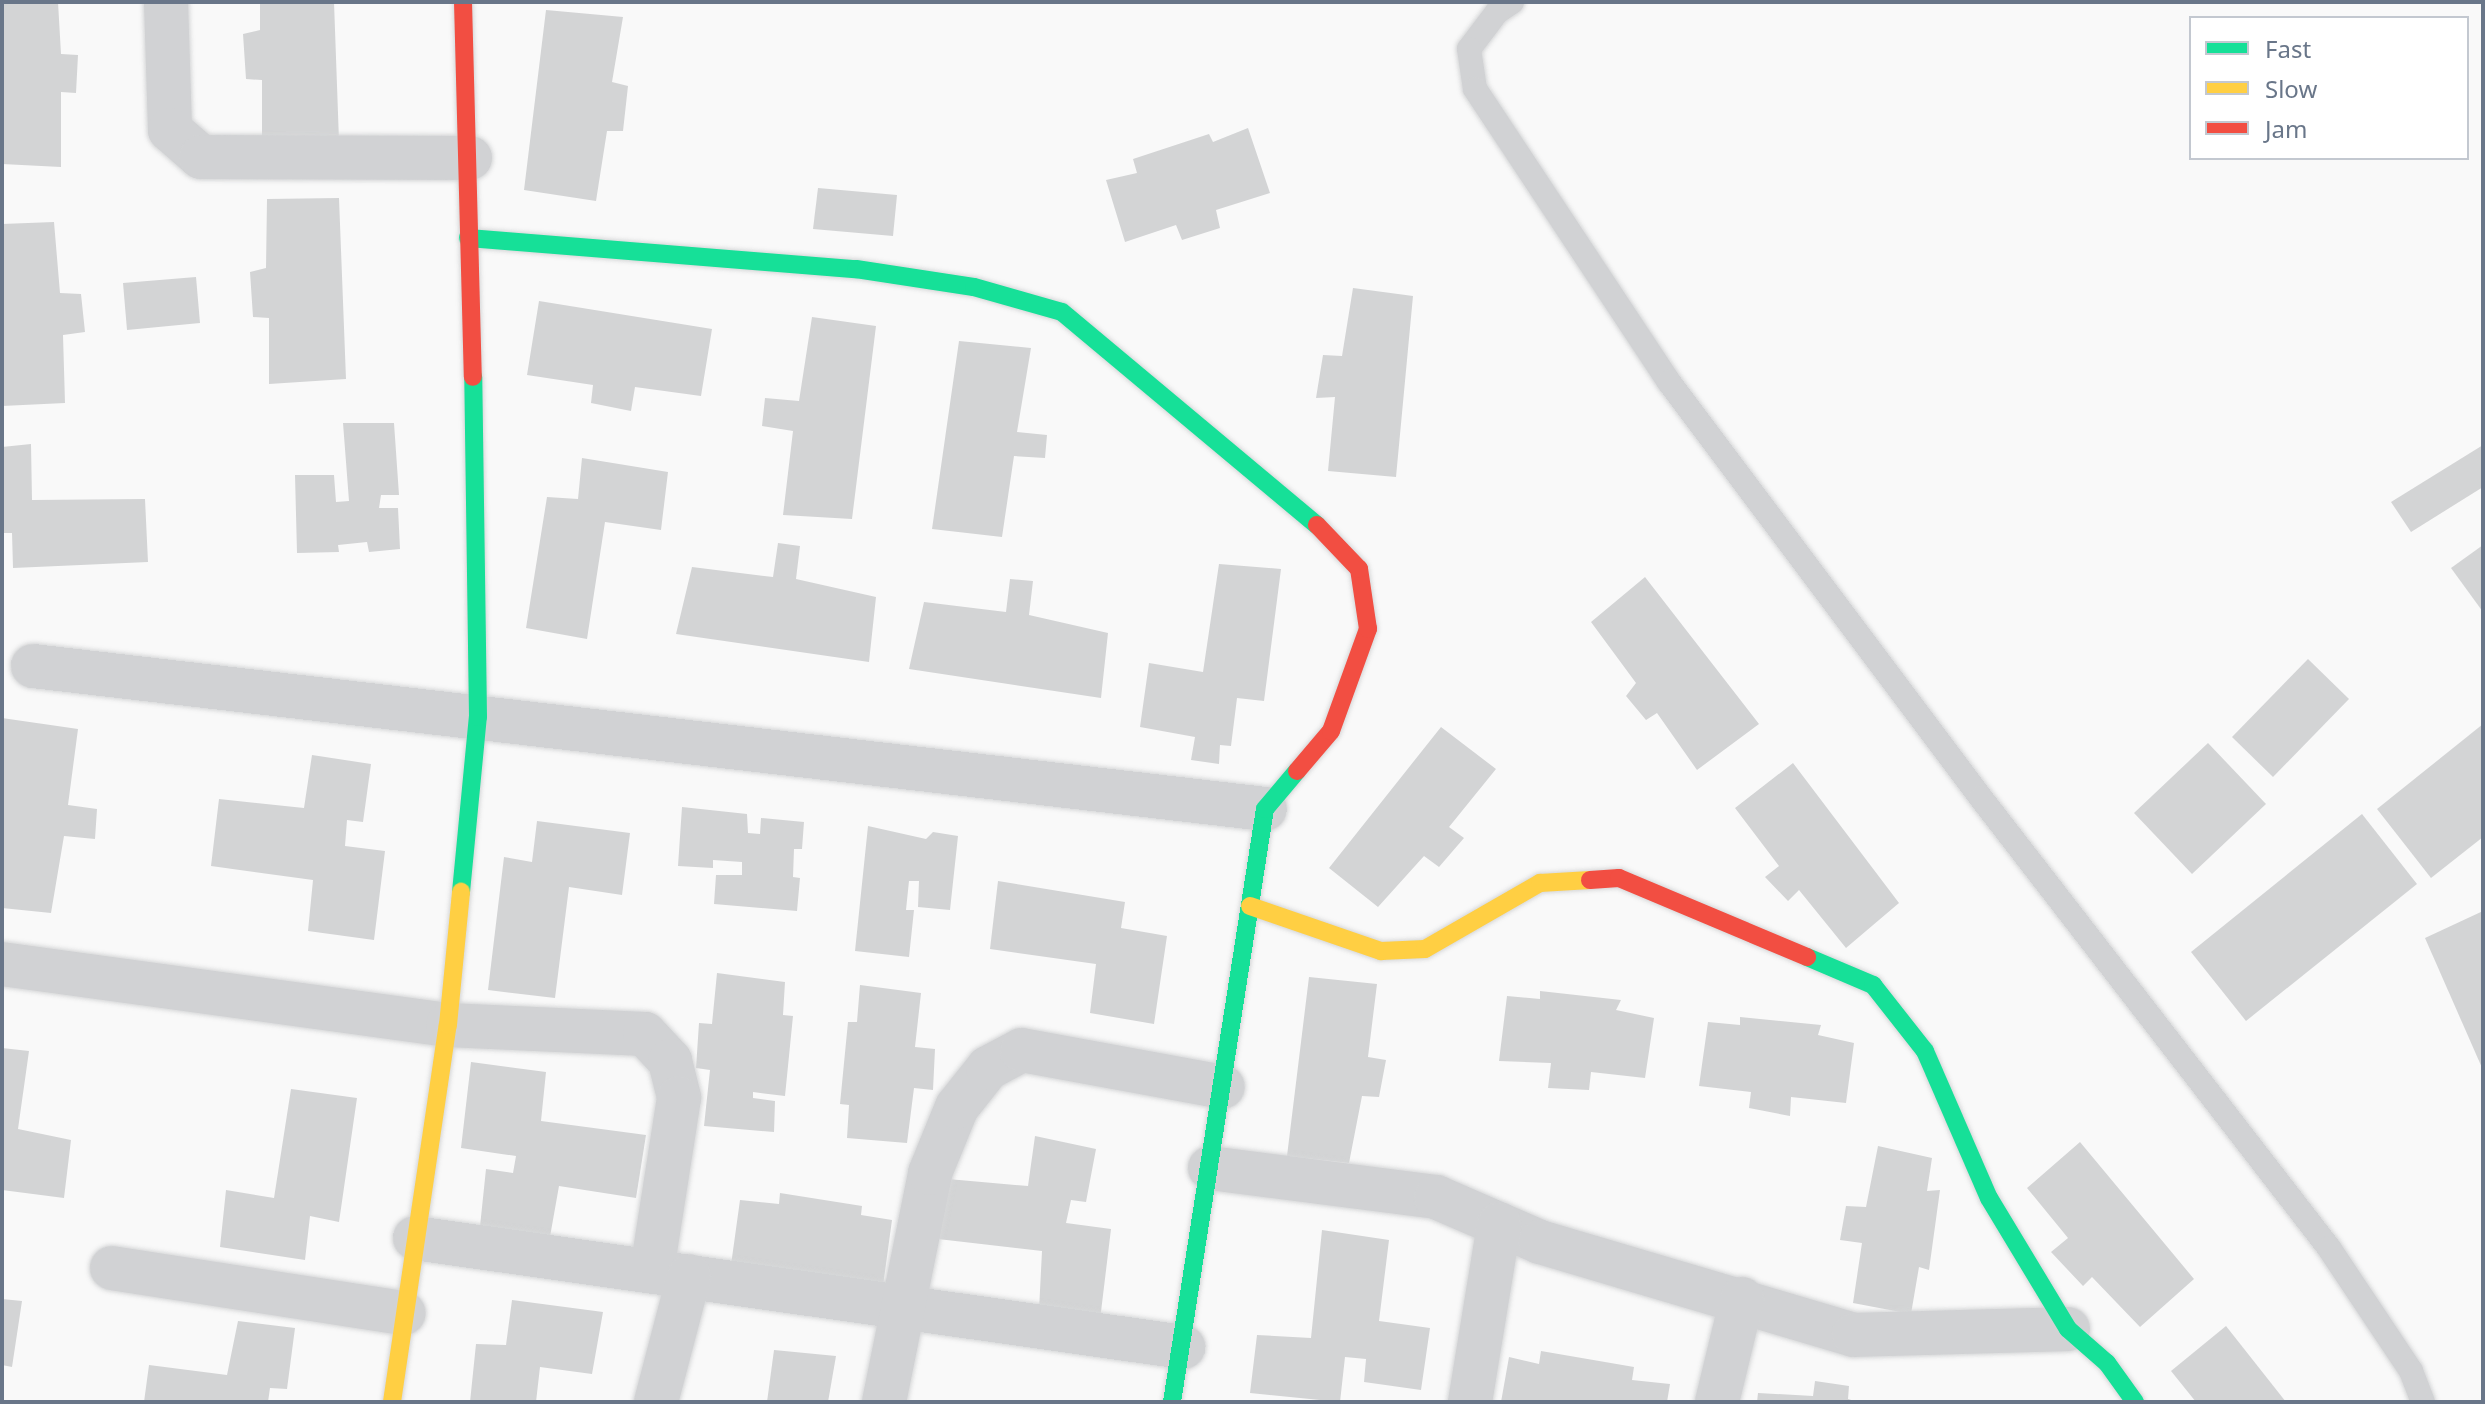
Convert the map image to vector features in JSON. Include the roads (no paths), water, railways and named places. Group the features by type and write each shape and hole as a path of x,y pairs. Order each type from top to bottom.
{"street":[{"path":"166,2 170,130 201,157 470,158"},
{"path":"392,1402 448,1025 478,717 468,238 470,158 463,2"},
{"path":"468,238 856,269 974,287 1062,312 1324,531 1359,569 1368,629 1331,731 1265,809 1172,1402"},
{"path":"33,666 1265,809"},
{"path":"1250,906 1381,951 1425,949 1540,883 1619,878 1873,985 1925,1051 1989,1198 2068,1329 2107,1363 2135,1402"},
{"path":"2,964 448,1025 645,1034 670,1061 679,1098 670,1274 656,1402"},
{"path":"884,1402 930,1173 957,1107 988,1068 1022,1050 1223,1087"},
{"path":"1210,1168 1436,1197 1540,1242 1742,1299 1854,1335 2068,1329"},
{"path":"1470,1402 1499,1224"},
{"path":"415,1238 1183,1347"},
{"path":"112,1268 404,1313"},
{"path":"1717,1402 1742,1299"}],"lane":[{"path":"1512,2 1497,12 1469,49 1475,89 1669,382 1981,798 2329,1248 2411,1371 2423,1402"}]}
